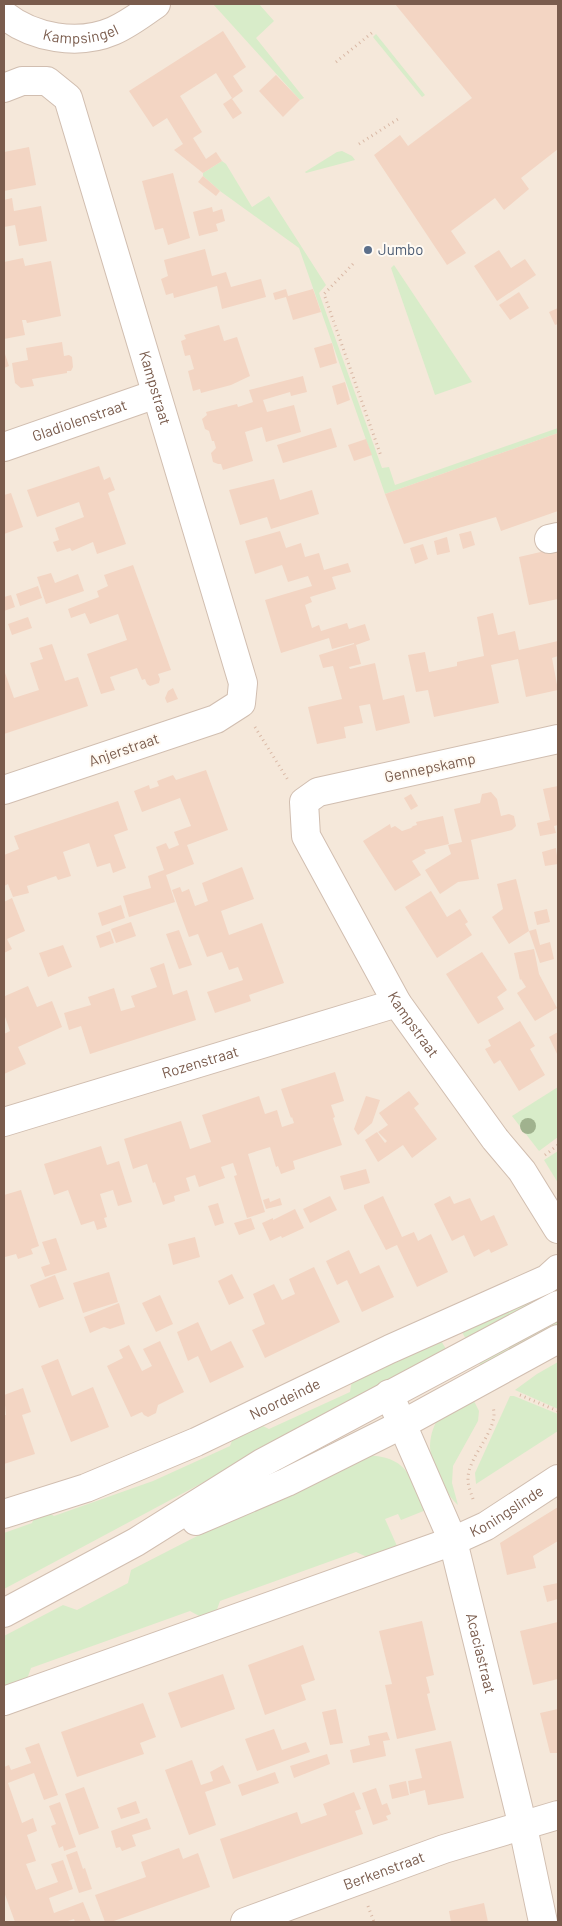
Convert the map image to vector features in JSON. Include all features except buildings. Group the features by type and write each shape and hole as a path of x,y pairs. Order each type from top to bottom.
{"street":[{"name":"Kampsingel","path":"4,15 34,32 52,37 88,38 114,30 137,18 156,4"},
{"name":"Kampstraat","path":"4,88 22,81 47,81 68,98 243,682 241,703"},
{"name":"Gladiolenstraat","path":"4,447 156,394"},
{"name":"Anjerstraat","path":"4,790 216,719 241,703"},
{"name":"Gennepskamp","path":"304,802 318,792 558,739"},
{"name":"Kampstraat","path":"304,802 306,836 397,1003 495,1139 522,1171 558,1229"},
{"name":"Rozenstraat","path":"4,1122 397,1003"},
{"name":"Noordeinde","path":"4,1514 86,1488 196,1442 390,1349 547,1279 558,1269"},
{"path":"4,1613 136,1542 262,1463 558,1305"},
{"path":"136,1542 196,1521 287,1482 401,1425 558,1339"},
{"name":"Acaciastraat","path":"389,1394 453,1541 523,1827 543,1922"},
{"name":"Koningslinde","path":"453,1541 486,1526 558,1479"},
{"path":"4,1701 453,1541"},
{"name":"Berkenstraat","path":"245,1922 444,1849 558,1815"}],"path":[{"path":"336,62 373,32"},
{"path":"359,144 398,119"},
{"path":"353,264 324,294 381,456"},
{"path":"241,703 282,771 304,802"},
{"path":"517,1393 558,1411"},
{"path":"486,1526 469,1488 468,1480 469,1470 494,1420 492,1402"}],"shaded area":[{"path":"4,4 558,4 558,1922 4,1922"}],"green space":[{"path":"213,4 259,4 274,21 256,38 304,98 300,100"},
{"path":"376,34 425,95 422,97 373,37"},
{"path":"342,151 352,156 355,160 305,172 337,152"},
{"path":"222,161 226,164 252,207 269,196 326,285 319,293 382,468 389,467 395,485 558,428 558,433 385,494 299,248 220,191 203,176 203,173"},
{"path":"394,265 472,382 435,395 391,268"},
{"path":"558,1087 558,1137 539,1151 512,1116"},
{"path":"558,1151 558,1183 544,1160"},
{"path":"558,1283 558,1294 468,1343 462,1332 463,1327"},
{"path":"558,1314 558,1328 482,1369 476,1357"},
{"path":"440,1339 449,1354 4,1589 4,1533 32,1523 36,1514 45,1510 54,1516 153,1481 230,1446 235,1433 257,1423 269,1429 350,1392 352,1380"},
{"path":"558,1362 558,1409 515,1390 537,1374"},
{"path":"471,1395 479,1411 478,1421 453,1466 452,1483 458,1505 440,1478 433,1461 430,1442 439,1417 452,1406"},
{"path":"510,1396 558,1414 558,1431 476,1484 475,1473"},
{"path":"364,1455 390,1459 405,1470 411,1477 426,1510 401,1520 398,1514 385,1519 397,1546 369,1558 356,1552 220,1601 216,1612 201,1617 190,1611 31,1668 27,1679 4,1687 4,1636 63,1605 77,1610 128,1583 131,1570 244,1512"}],"place":[{"name":"Jumbo","path":"368,250"}]}
